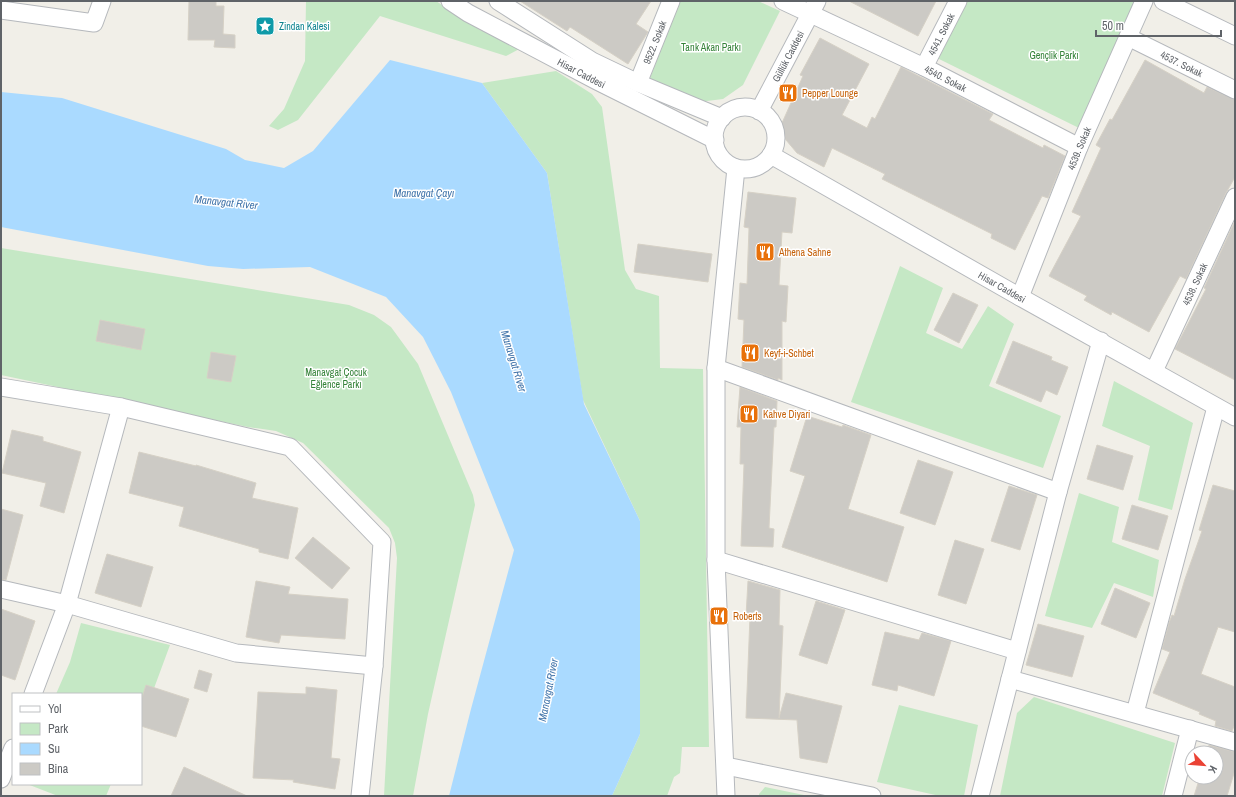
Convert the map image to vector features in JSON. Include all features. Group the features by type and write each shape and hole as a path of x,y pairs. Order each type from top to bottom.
{"street":[{"path":"1,10 94,23 102,1"},
{"name":"Hisar Caddesi","path":"450,1 468,13 597,81 715,140"},
{"path":"498,1 592,61 638,83 722,118"},
{"name":"9522. Sokak","path":"638,83 671,1"},
{"name":"4540. Sokak","path":"783,1 814,7 924,67 1079,146"},
{"name":"4541. Sokak","path":"924,67 958,1"},
{"name":"4539. Sokak","path":"1020,297 1079,146 1144,1"},
{"path":"1163,1 1235,36"},
{"name":"Güllük Caddesi","path":"759,111 814,7"},
{"name":"4537. Sokak","path":"1128,37 1235,90"},
{"path":"748,108 766,115 775,129 776,137 776,144 771,155 762,164 755,168 736,168 725,161 716,148 715,140 717,126 722,118 736,109 748,108"},
{"name":"Hisar Caddesi","path":"771,155 1020,297 1235,417"},
{"path":"726,796 726,766 716,560 716,368 736,168"},
{"name":"4538. Sokak","path":"1154,371 1235,197"},
{"path":"980,796 1058,492 1101,342"},
{"path":"716,368 1058,492"},
{"path":"1,387 121,407 290,447 382,542 374,666 360,796"},
{"path":"33,693 67,604 121,407"},
{"path":"1135,713 1216,407"},
{"path":"716,560 1017,651"},
{"path":"1,589 67,604 236,653 374,666"},
{"path":"1010,679 1235,742"},
{"path":"1173,796 1190,729"},
{"path":"1,780 12,751"},
{"path":"726,766 872,796"}],"green space":[{"path":"306,1 436,1 480,30 523,47 506,56 380,16 298,120 278,130 269,126 284,109 305,61"},
{"name":"Tarık Akan Parkı","path":"679,1 758,1 780,11 743,85 723,99 699,102 649,81"},
{"name":"Gençlik Parkı","path":"965,1 1141,1 1079,128 937,58"},
{"path":"556,71 592,94 602,107 625,270 636,289 659,296 660,368 703,369 709,747 682,747 680,773 674,777 667,796 612,796 640,734 640,521 583,400 547,173 482,83"},
{"name":"Manavgat Çocuk Eğlence Parkı","path":"1,248 349,305 374,315 391,327 418,364 473,495 475,505 428,714 413,796 384,796 397,558 395,543 389,528 303,443 276,431 248,427 1,375"},
{"path":"900,266 943,288 926,333 962,349 988,306 1014,324 989,386 1061,416 1043,468 851,402"},
{"path":"1114,381 1193,423 1172,510 1138,500 1150,446 1102,426"},
{"path":"1079,493 1119,507 1112,542 1159,560 1153,597 1114,583 1092,628 1045,616"},
{"path":"81,623 170,645 142,716 142,693 56,693 70,662"},
{"path":"1034,697 1175,743 1162,796 1000,796 1017,713"},
{"path":"899,705 978,725 964,796 940,796 877,782"},
{"path":"30,785 111,785 106,796 58,796"},
{"path":"765,787 809,796 759,796"}],"water":[{"name":"Manavgat Çayı","path":"390,60 482,83 547,173 584,404 640,521 640,734 612,796 449,796 514,550 451,392 423,337 386,297 310,267 243,269 208,266 1,227 1,92 62,98 226,149 245,160 284,168 313,151"}],"building":[{"path":"189,1 216,1 216,6 224,6 223,34 235,35 235,48 214,47 215,40 188,40"},
{"path":"520,1 651,1 636,24 648,32 628,64 570,27 567,31"},
{"path":"849,1 936,1 918,36"},
{"path":"820,38 869,64 842,115 867,128 872,117 875,119 901,67 993,114 989,120 1043,148 1044,145 1065,156 1048,198 1042,196 1015,250 991,238 992,234 882,179 885,174 832,148 824,167 797,153 786,140 782,123 803,76 800,75"},
{"path":"1145,60 1204,93 1207,87 1235,100 1235,177 1186,279 1180,276 1149,332 1112,312 1111,315 1084,300 1087,296 1049,276 1081,216 1072,212 1101,148 1096,145 1110,119 1112,120"},
{"path":"748,192 796,198 792,233 782,232 779,285 788,286 786,322 782,321 782,380 778,378 778,380 742,367 744,320 738,319 740,283 747,284 749,228 744,227"},
{"path":"1234,223 1235,380 1175,349 1206,289 1204,288"},
{"path":"638,244 712,254 708,282 634,272"},
{"path":"953,293 978,305 959,343 934,330"},
{"path":"100,320 145,329 141,350 96,341"},
{"path":"1013,341 1052,357 1051,360 1068,367 1057,395 1046,390 1041,402 996,383"},
{"path":"211,352 236,356 231,382 207,378"},
{"path":"740,387 777,401 776,427 774,427 769,528 774,529 773,547 741,546 744,464 740,464 741,427 737,427"},
{"path":"807,416 842,427 843,425 871,435 848,509 904,527 887,582 782,547 805,476 790,471"},
{"path":"12,430 43,437 43,441 81,452 64,513 40,506 46,483 2,473"},
{"path":"1097,445 1133,456 1123,490 1087,479"},
{"path":"139,452 196,465 256,483 252,498 298,508 288,559 259,552 259,549 179,526 184,507 129,493"},
{"path":"918,460 953,472 935,525 900,513"},
{"path":"1213,485 1235,491 1235,632 1218,627 1201,674 1235,687 1235,724 1232,731 1215,726 1216,721 1199,714 1200,712 1153,693 1170,652 1162,649 1169,623 1172,615 1174,616 1202,531 1199,530"},
{"path":"1009,486 1037,495 1020,550 991,541"},
{"path":"1132,505 1168,516 1158,550 1122,539"},
{"path":"1,509 23,515 6,580 1,579"},
{"path":"313,537 350,568 332,589 295,558"},
{"path":"955,540 984,549 966,604 938,595"},
{"path":"107,554 153,567 141,607 95,593"},
{"path":"256,581 290,587 288,594 348,599 345,639 281,635 279,643 246,637"},
{"path":"748,581 780,590 779,625 783,626 779,718 786,693 842,706 827,763 800,758 797,720 746,718 750,616 746,616"},
{"path":"1115,588 1150,603 1136,638 1101,624"},
{"path":"816,601 845,610 827,664 799,655"},
{"path":"1,609 35,621 15,680 1,675"},
{"path":"1038,624 1084,636 1072,677 1026,665"},
{"path":"885,632 919,640 922,633 951,641 934,696 898,685 897,691 872,685"},
{"path":"199,670 212,674 207,692 194,688"},
{"path":"146,685 189,699 176,737 142,726 142,698"},
{"path":"306,687 337,690 331,758 340,759 335,789 293,782 294,780 253,778 258,692 306,694"},
{"path":"1224,749 1235,752 1235,770 1227,796 1194,796 1197,785 1224,785"},
{"path":"184,767 247,796 171,796"}],"place":[{"name":"Zindan Kalesi","path":"265,26"},
{"name":"Pepper Lounge","path":"788,93"},
{"name":"Athena Sahne","path":"765,252"},
{"name":"Keyf-i-Schbet","path":"750,353"},
{"name":"Kahve Diyari","path":"749,414"},
{"name":"Roberts","path":"719,616"}],"water label":[{"name":"Manavgat River","path":"226,202"},
{"name":"Manavgat River","path":"514,361"},
{"name":"Manavgat River","path":"548,690"}]}
